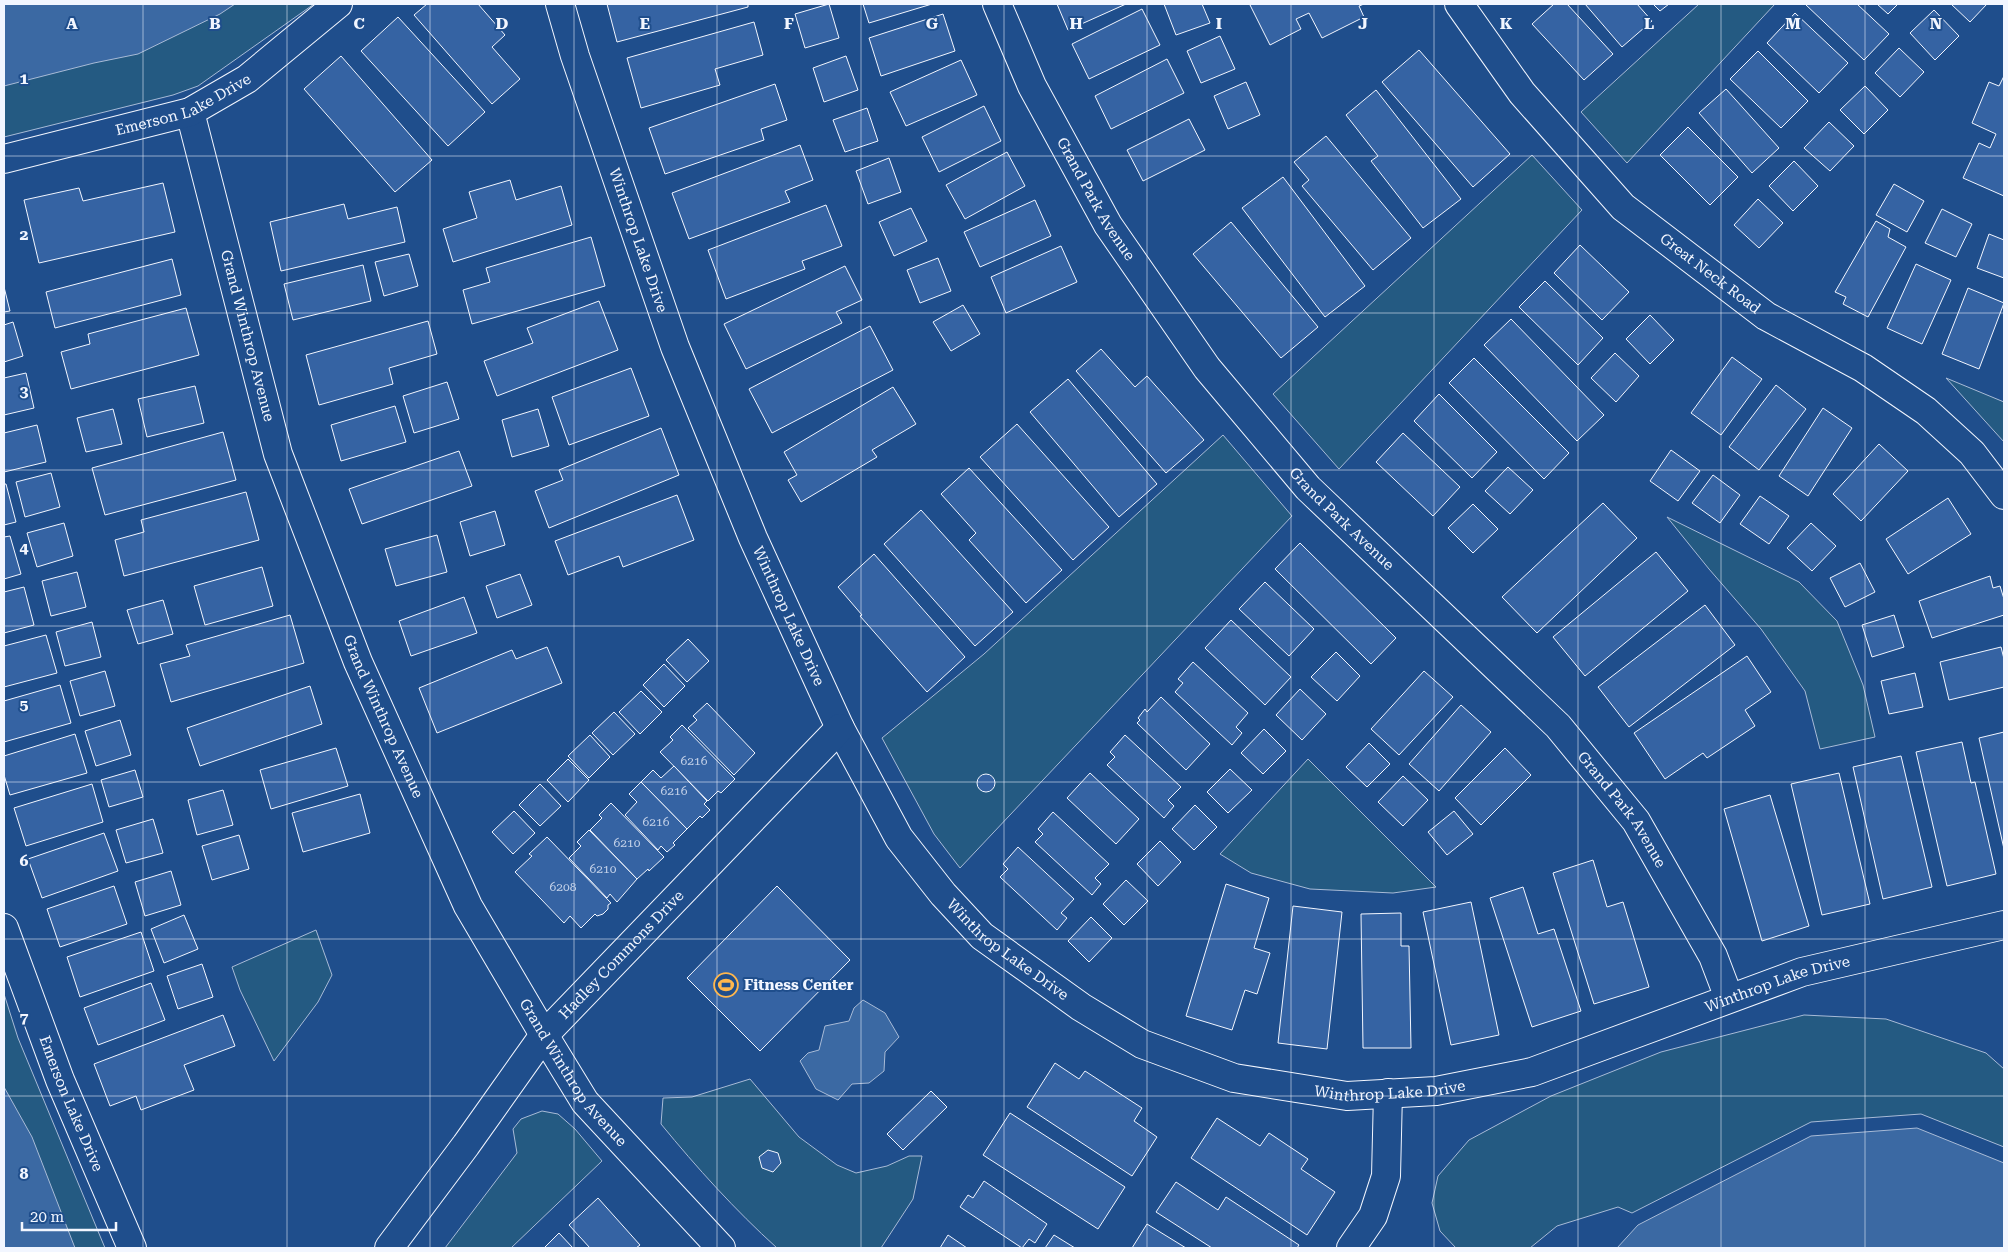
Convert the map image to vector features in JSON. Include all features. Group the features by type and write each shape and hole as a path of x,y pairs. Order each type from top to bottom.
{"street":[{"name":"Emerson Lake Drive","path":"4,159 190,112 247,79 338,4"},
{"name":"Winthrop Lake Drive","path":"560,4 578,66 675,346 753,538 840,728 899,838 943,894 982,936 1081,1007 1142,1044 1234,1078 1347,1096 1436,1091 1532,1072 1802,972 2004,925"},
{"name":"Grand Park Avenue","path":"997,4 1032,86 1108,225 1207,368 1308,488 1558,726 1636,821 1713,956 1729,998"},
{"name":"Great Neck Road","path":"1459,4 1522,93 1623,207 1766,316 1863,368 1926,411 1972,454 2004,495"},
{"name":"Grand Winthrop Avenue","path":"190,112 278,454 358,662 468,906 585,1102 721,1248"},
{"name":"Hadley Commons Drive","path":"389,1248 466,1145 544,1035 840,728"},
{"name":"Emerson Lake Drive","path":"4,928 60,1080 132,1248"},
{"path":"1351,1248 1373,1216 1386,1176 1388,1094"}],"shaded area":[{"path":"4,4 314,4 198,86 173,95 4,137"},
{"path":"4,4 235,4 220,14 138,54 4,86"},
{"path":"1699,4 1775,4 1627,163 1581,112"},
{"path":"1532,155 1582,210 1339,469 1273,394"},
{"path":"1946,378 2004,402 2004,442"},
{"path":"1223,435 1292,516 960,868 934,834 882,738 984,654"},
{"path":"1667,517 1799,582 1837,621 1863,685 1875,737 1820,749 1805,691 1761,629"},
{"path":"1308,759 1436,887 1393,893 1310,889 1251,873 1220,854"},
{"path":"316,930 332,975 318,1002 274,1061 240,990 232,967"},
{"path":"4,994 18,1038 105,1248 4,1248"},
{"path":"863,1000 885,1013 899,1037 885,1052 884,1071 869,1083 852,1084 838,1100 816,1089 800,1061 808,1053 819,1050 825,1026 849,1021 854,1008"},
{"path":"1804,1015 1886,1019 1986,1053 2004,1069 2004,1147 1921,1114 1811,1122 1632,1213 1618,1207 1557,1226 1530,1248 1456,1248 1440,1231 1432,1203 1438,1176 1469,1140 1551,1096 1661,1052"},
{"path":"750,1079 799,1137 837,1165 856,1173 887,1166 909,1156 922,1156 913,1199 881,1248 777,1248 746,1219 688,1157 661,1124 663,1098 692,1097"},
{"path":"4,1087 32,1137 75,1248 4,1248"},
{"path":"542,1111 558,1114 575,1129 602,1161 511,1248 445,1248 517,1153 513,1129 521,1119"},
{"path":"1917,1128 2004,1163 2004,1248 1617,1248 1638,1225 1811,1136"}],"building":[{"path":"427,4 478,4 505,35 492,47 520,79 492,104 414,15"},
{"path":"607,4 748,4 748,7 617,42"},
{"path":"829,4 839,38 805,48 795,14"},
{"path":"863,4 932,4 869,23"},
{"path":"1057,4 1126,4 1068,30"},
{"path":"1164,4 1202,4 1210,23 1176,35"},
{"path":"1364,4 1359,6 1364,17 1322,38 1309,13 1296,19 1301,29 1270,45 1250,5"},
{"path":"1554,4 1567,4 1613,54 1584,80 1532,24"},
{"path":"1585,4 1637,4 1652,21 1622,47"},
{"path":"1653,4 1669,4 1660,11"},
{"path":"1805,4 1857,4 1889,34 1864,60"},
{"path":"1877,4 1898,4 1888,14"},
{"path":"1951,4 1987,4 1970,22"},
{"path":"1142,9 1160,45 1089,79 1072,44"},
{"path":"1934,10 1959,36 1935,60 1910,33"},
{"path":"1795,13 1848,63 1819,93 1767,43"},
{"path":"943,14 955,51 881,76 869,38"},
{"path":"398,17 485,112 448,146 361,51"},
{"path":"754,22 763,55 715,69 720,85 641,108 627,58"},
{"path":"1220,36 1235,69 1201,83 1187,51"},
{"path":"1899,48 1924,72 1900,97 1875,73"},
{"path":"1419,50 1510,154 1473,187 1382,82"},
{"path":"1758,51 1808,101 1781,128 1730,79"},
{"path":"341,56 432,160 395,192 304,89"},
{"path":"846,56 858,90 824,102 813,68"},
{"path":"1167,59 1184,93 1111,129 1095,96"},
{"path":"961,60 977,95 906,126 890,92"},
{"path":"2004,76 2004,196 1963,178 1979,143 1990,148 1996,134 1972,123 1989,82 1999,86"},
{"path":"1246,82 1260,115 1228,129 1214,96"},
{"path":"775,84 787,120 761,129 764,140 665,174 649,128"},
{"path":"1865,86 1888,110 1864,134 1840,110"},
{"path":"1726,89 1779,148 1752,173 1699,113"},
{"path":"1376,90 1461,199 1423,228 1371,161 1378,156 1346,115"},
{"path":"984,106 1001,141 939,172 922,137"},
{"path":"867,108 878,141 845,152 833,120"},
{"path":"1189,119 1205,150 1143,181 1127,150"},
{"path":"1829,122 1854,146 1830,171 1804,148"},
{"path":"1688,127 1738,177 1710,205 1660,155"},
{"path":"1326,136 1411,238 1373,270 1302,186 1309,180 1294,162"},
{"path":"800,145 813,180 785,191 790,202 689,239 672,193"},
{"path":"1007,152 1025,186 965,219 946,185"},
{"path":"889,158 901,192 868,204 856,171"},
{"path":"1794,161 1818,186 1793,211 1769,186"},
{"path":"1283,177 1365,286 1325,317 1242,208"},
{"path":"510,180 516,200 561,186 572,225 453,262 443,229 477,218 469,192"},
{"path":"163,183 175,232 39,263 24,200 79,188 83,201"},
{"path":"1894,184 1924,201 1907,232 1876,215"},
{"path":"1758,199 1783,223 1759,248 1734,225"},
{"path":"1035,200 1051,236 980,267 964,232"},
{"path":"344,204 348,219 397,207 405,242 281,271 270,222"},
{"path":"826,205 842,246 802,261 805,269 726,299 708,250"},
{"path":"911,208 927,241 894,256 879,222"},
{"path":"1942,209 1972,224 1956,257 1925,243"},
{"path":"1876,221 1890,229 1888,237 1906,247 1868,317 1843,304 1846,297 1835,292"},
{"path":"1231,222 1318,327 1281,358 1193,254"},
{"path":"1989,234 2004,240 2004,278 1977,268"},
{"path":"591,237 605,286 472,324 463,290 490,282 486,268"},
{"path":"1580,245 1629,292 1602,320 1554,273"},
{"path":"1061,246 1077,282 1006,313 991,277"},
{"path":"409,254 418,286 384,296 375,262"},
{"path":"938,258 951,291 920,303 907,270"},
{"path":"172,259 181,295 55,328 46,292"},
{"path":"1916,264 1951,280 1922,344 1887,328"},
{"path":"363,265 371,301 293,320 284,284"},
{"path":"845,266 862,300 836,312 842,323 746,369 724,324"},
{"path":"1545,281 1603,338 1578,365 1519,307"},
{"path":"4,287 10,311 4,312"},
{"path":"1968,288 2004,303 1979,369 1942,354"},
{"path":"599,301 618,350 497,396 484,361 533,343 527,328"},
{"path":"963,305 980,334 951,351 933,322"},
{"path":"186,308 199,355 71,389 61,352 90,344 88,334"},
{"path":"1650,315 1674,340 1650,364 1626,339"},
{"path":"1511,319 1604,415 1577,441 1484,345"},
{"path":"428,321 437,354 389,368 393,384 319,405 306,355"},
{"path":"13,322 23,356 4,362 4,325"},
{"path":"870,326 893,370 772,433 749,389"},
{"path":"1101,349 1135,387 1147,376 1204,440 1166,473 1076,371"},
{"path":"1615,353 1639,376 1616,402 1591,378"},
{"path":"1732,357 1762,379 1721,435 1691,413"},
{"path":"1474,358 1569,453 1544,479 1449,383"},
{"path":"631,368 649,416 569,445 552,397"},
{"path":"26,373 34,408 4,415 4,378"},
{"path":"1068,379 1157,484 1119,517 1030,412"},
{"path":"447,382 459,419 414,433 403,396"},
{"path":"1776,385 1806,409 1759,470 1729,447"},
{"path":"195,386 204,423 147,437 138,399"},
{"path":"893,387 916,424 872,450 877,457 801,502 788,480 797,475 784,452"},
{"path":"1439,394 1497,452 1472,478 1414,421"},
{"path":"395,406 406,442 341,461 331,425"},
{"path":"1823,408 1852,428 1808,496 1779,476"},
{"path":"113,409 122,444 86,452 77,418"},
{"path":"538,409 549,446 512,457 502,420"},
{"path":"1017,424 1109,527 1073,560 980,457"},
{"path":"37,425 46,462 4,472 4,433"},
{"path":"661,428 679,475 549,528 535,491 563,480 559,470"},
{"path":"223,432 236,480 105,515 92,468"},
{"path":"1403,433 1460,487 1433,516 1376,462"},
{"path":"1879,444 1908,471 1861,521 1833,494"},
{"path":"1671,450 1700,471 1678,501 1650,481"},
{"path":"459,451 472,486 362,524 349,489"},
{"path":"1508,467 1533,490 1510,514 1485,491"},
{"path":"969,468 1062,570 1026,603 969,540 976,533 941,494"},
{"path":"51,473 60,507 25,517 16,482"},
{"path":"1713,475 1740,495 1720,523 1692,503"},
{"path":"4,484 6,484 16,522 4,525"},
{"path":"246,492 259,540 124,576 115,540 144,532 141,520"},
{"path":"677,495 694,540 623,567 619,556 568,575 555,541"},
{"path":"1760,496 1789,516 1769,544 1740,524"},
{"path":"1948,498 1971,534 1908,574 1886,539"},
{"path":"1603,503 1637,538 1537,633 1502,597"},
{"path":"1473,504 1498,529 1473,553 1448,528"},
{"path":"921,510 1013,612 975,646 884,544"},
{"path":"495,511 505,545 470,556 460,522"},
{"path":"64,523 73,556 37,567 27,533"},
{"path":"1811,523 1836,546 1812,571 1787,548"},
{"path":"437,535 447,572 396,586 385,549"},
{"path":"10,536 21,574 4,579 4,537"},
{"path":"1300,543 1396,638 1371,664 1275,569"},
{"path":"1656,552 1688,591 1585,676 1553,637"},
{"path":"874,554 965,657 927,692 860,616 862,615 838,587"},
{"path":"1860,563 1875,592 1845,607 1830,578"},
{"path":"262,567 273,606 205,625 194,586"},
{"path":"77,572 86,607 51,616 42,581"},
{"path":"520,574 532,605 497,618 486,586"},
{"path":"1990,576 1993,588 2000,586 2004,599 2004,615 1932,638 1919,601"},
{"path":"1265,582 1314,629 1289,656 1239,609"},
{"path":"24,587 34,625 4,633 4,592"},
{"path":"464,597 477,633 411,656 399,621"},
{"path":"163,600 173,634 138,644 127,610"},
{"path":"1705,605 1735,645 1629,727 1598,687"},
{"path":"290,615 304,663 171,702 160,664 190,656 186,645"},
{"path":"1894,615 1904,647 1872,657 1862,625"},
{"path":"1231,620 1291,677 1265,705 1205,648"},
{"path":"92,622 101,657 65,666 56,632"},
{"path":"46,635 57,673 4,687 4,646"},
{"path":"688,639 709,661 687,682 666,660"},
{"path":"547,647 562,683 437,733 419,688 512,650 516,659"},
{"path":"2001,647 2004,659 2004,687 1949,700 1940,662"},
{"path":"1336,652 1360,676 1337,701 1311,677"},
{"path":"1747,656 1771,692 1745,710 1755,726 1707,758 1703,753 1665,779 1634,733"},
{"path":"1193,662 1248,713 1236,727 1242,733 1232,745 1175,692 1183,683 1178,679"},
{"path":"664,664 685,686 664,707 643,685"},
{"path":"105,671 115,706 80,716 70,681"},
{"path":"1424,671 1453,697 1399,755 1371,729"},
{"path":"1915,673 1923,707 1889,714 1881,681"},
{"path":"60,685 71,723 4,742 4,701"},
{"path":"310,686 322,724 200,766 187,728"},
{"path":"1300,689 1326,714 1302,740 1276,715"},
{"path":"641,691 662,712 640,734 619,712"},
{"path":"1161,697 1210,744 1186,770 1137,723 1140,720 1138,718 1145,709 1147,712"},
{"path":"707,703 755,753 734,775 688,728 697,720 693,716"},
{"path":"1461,705 1491,732 1439,791 1409,764"},
{"path":"614,712 635,734 613,755 592,733"},
{"path":"120,720 131,755 96,766 85,731"},
{"path":"682,725 735,779 721,793 718,791 708,801 660,752 673,740 670,737"},
{"path":"1264,729 1286,751 1263,774 1241,753"},
{"path":"2004,732 2004,849 1979,738"},
{"path":"75,734 87,773 10,795 4,775 4,756"},
{"path":"590,735 610,757 589,778 568,756"},
{"path":"1125,735 1181,787 1168,800 1174,806 1164,818 1107,765 1115,757 1110,752"},
{"path":"1962,742 1971,783 1975,782 1996,874 1947,886 1916,752"},
{"path":"1369,743 1390,764 1367,787 1346,767"},
{"path":"336,748 348,786 271,809 260,770"},
{"path":"1505,748 1531,775 1481,825 1455,798"},
{"path":"1901,756 1932,887 1883,899 1853,767"},
{"path":"568,759 589,780 568,802 547,780"},
{"path":"674,766 707,801 704,804 710,810 702,818 700,816 687,829 641,782 653,770 661,778"},
{"path":"1230,769 1252,790 1228,813 1207,792"},
{"path":"135,770 143,797 109,807 101,780"},
{"path":"1090,773 1139,819 1116,844 1067,798"},
{"path":"1839,773 1870,904 1822,915 1791,784"},
{"path":"986,774 992,777 995,783 992,789 986,792 980,789 977,783 980,777"},
{"path":"1403,776 1428,800 1403,826 1378,802"},
{"path":"641,782 687,829 667,852 661,846 658,850 625,815 637,802 629,794"},
{"path":"92,784 103,822 26,846 14,808"},
{"path":"540,784 561,806 540,826 519,805"},
{"path":"223,790 233,825 197,835 188,800"},
{"path":"360,794 370,833 303,852 292,813"},
{"path":"1770,795 1809,926 1762,941 1724,809"},
{"path":"611,803 664,857 637,879 590,830 602,818 599,815"},
{"path":"1195,805 1217,827 1194,850 1172,829"},
{"path":"514,811 535,833 513,854 492,832"},
{"path":"1454,811 1473,834 1447,855 1428,832"},
{"path":"1053,812 1109,864 1095,878 1101,884 1092,895 1035,842 1043,834 1038,829"},
{"path":"153,819 163,853 126,863 116,830"},
{"path":"589,830 637,879 617,902 610,894 607,898 569,858 581,846 577,842"},
{"path":"104,833 118,871 42,898 28,859"},
{"path":"239,835 249,869 212,880 202,846"},
{"path":"547,837 611,903 603,914 597,916 595,914 581,928 570,916 564,923 515,872 532,856 529,854"},
{"path":"1160,841 1181,862 1158,886 1137,864"},
{"path":"1018,847 1074,899 1061,913 1067,918 1057,930 1000,877 1008,869 1003,864"},
{"path":"1593,860 1607,907 1623,902 1649,987 1594,1004 1553,873"},
{"path":"171,871 181,905 145,916 135,882"},
{"path":"1126,880 1148,901 1124,925 1103,904"},
{"path":"1226,884 1269,898 1254,948 1270,953 1257,994 1245,990 1232,1030 1186,1016"},
{"path":"114,886 127,924 60,947 47,909"},
{"path":"777,886 850,960 760,1051 687,978"},
{"path":"1523,887 1538,934 1554,929 1581,1011 1532,1027 1490,898"},
{"path":"1471,902 1499,1035 1451,1045 1423,912"},
{"path":"1293,906 1342,912 1327,1049 1278,1043"},
{"path":"1401,913 1401,946 1409,946 1411,1048 1363,1048 1361,914"},
{"path":"184,915 198,949 164,963 151,929"},
{"path":"1091,917 1112,938 1089,962 1068,941"},
{"path":"141,932 154,971 80,997 67,957"},
{"path":"202,964 213,997 178,1009 167,976"},
{"path":"151,983 165,1020 98,1045 84,1008"},
{"path":"223,1015 235,1046 184,1065 194,1090 141,1110 136,1096 110,1106 94,1064"},
{"path":"1055,1063 1079,1079 1085,1071 1142,1108 1134,1121 1157,1137 1132,1176 1027,1107"},
{"path":"931,1091 947,1107 903,1150 887,1134"},
{"path":"1010,1113 1125,1187 1098,1229 983,1155"},
{"path":"1217,1118 1260,1146 1269,1133 1308,1159 1301,1169 1335,1192 1307,1235 1191,1158"},
{"path":"768,1150 778,1153 781,1163 773,1172 762,1168 759,1157"},
{"path":"984,1181 1047,1224 1035,1243 1029,1239 1022,1248 960,1207 968,1195 973,1198"},
{"path":"1176,1182 1218,1210 1226,1197 1299,1245 1297,1248 1212,1248 1156,1212"},
{"path":"598,1198 640,1245 636,1248 590,1248 569,1225"},
{"path":"1147,1224 1186,1248 1132,1248"},
{"path":"559,1233 573,1248 544,1248"},
{"path":"948,1235 967,1248 940,1248"},
{"path":"1054,1235 1075,1248 1045,1248"}],"place":[{"name":"Fitness Center","path":"726,985"}]}
